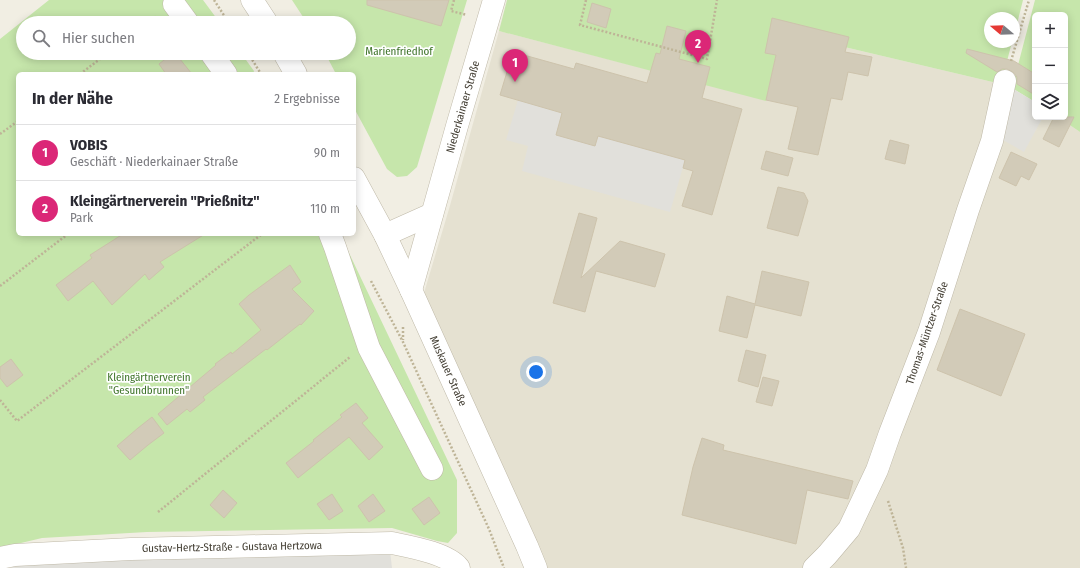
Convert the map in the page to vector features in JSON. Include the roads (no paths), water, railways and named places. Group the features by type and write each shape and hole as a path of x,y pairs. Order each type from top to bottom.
{"street":[{"path":"252,0 262,16"},
{"name":"Niederkainaer Straße","path":"411,290 494,0"},
{"path":"174,4 183,16"},
{"path":"216,60 225,72"},
{"path":"288,60 295,72"},
{"name":"Thomas-Müntzer-Straße","path":"814,568 849,529 877,470 930,332 968,210 992,142 1005,81"},
{"name":"Muskauer Straße","path":"356,186 385,235 411,290 536,568"},
{"path":"385,235 432,214"},
{"path":"331,236 370,348 432,469"},
{"name":"Gustav-Hertz-Straße - Gustava Hertzowa","path":"0,558 15,555 131,549 392,543 432,552 455,563 459,568"}],"place":[{"name":"Kleingärtnerverein \"Prießnitz\"","path":"698,63"},
{"name":"VOBIS","path":"515,82"}],"park label":[{"name":"Marienfriedhof","path":"399,51"},
{"name":"Kleingärtnerverein \"Gesundbrunnen\"","path":"149,383"}]}
